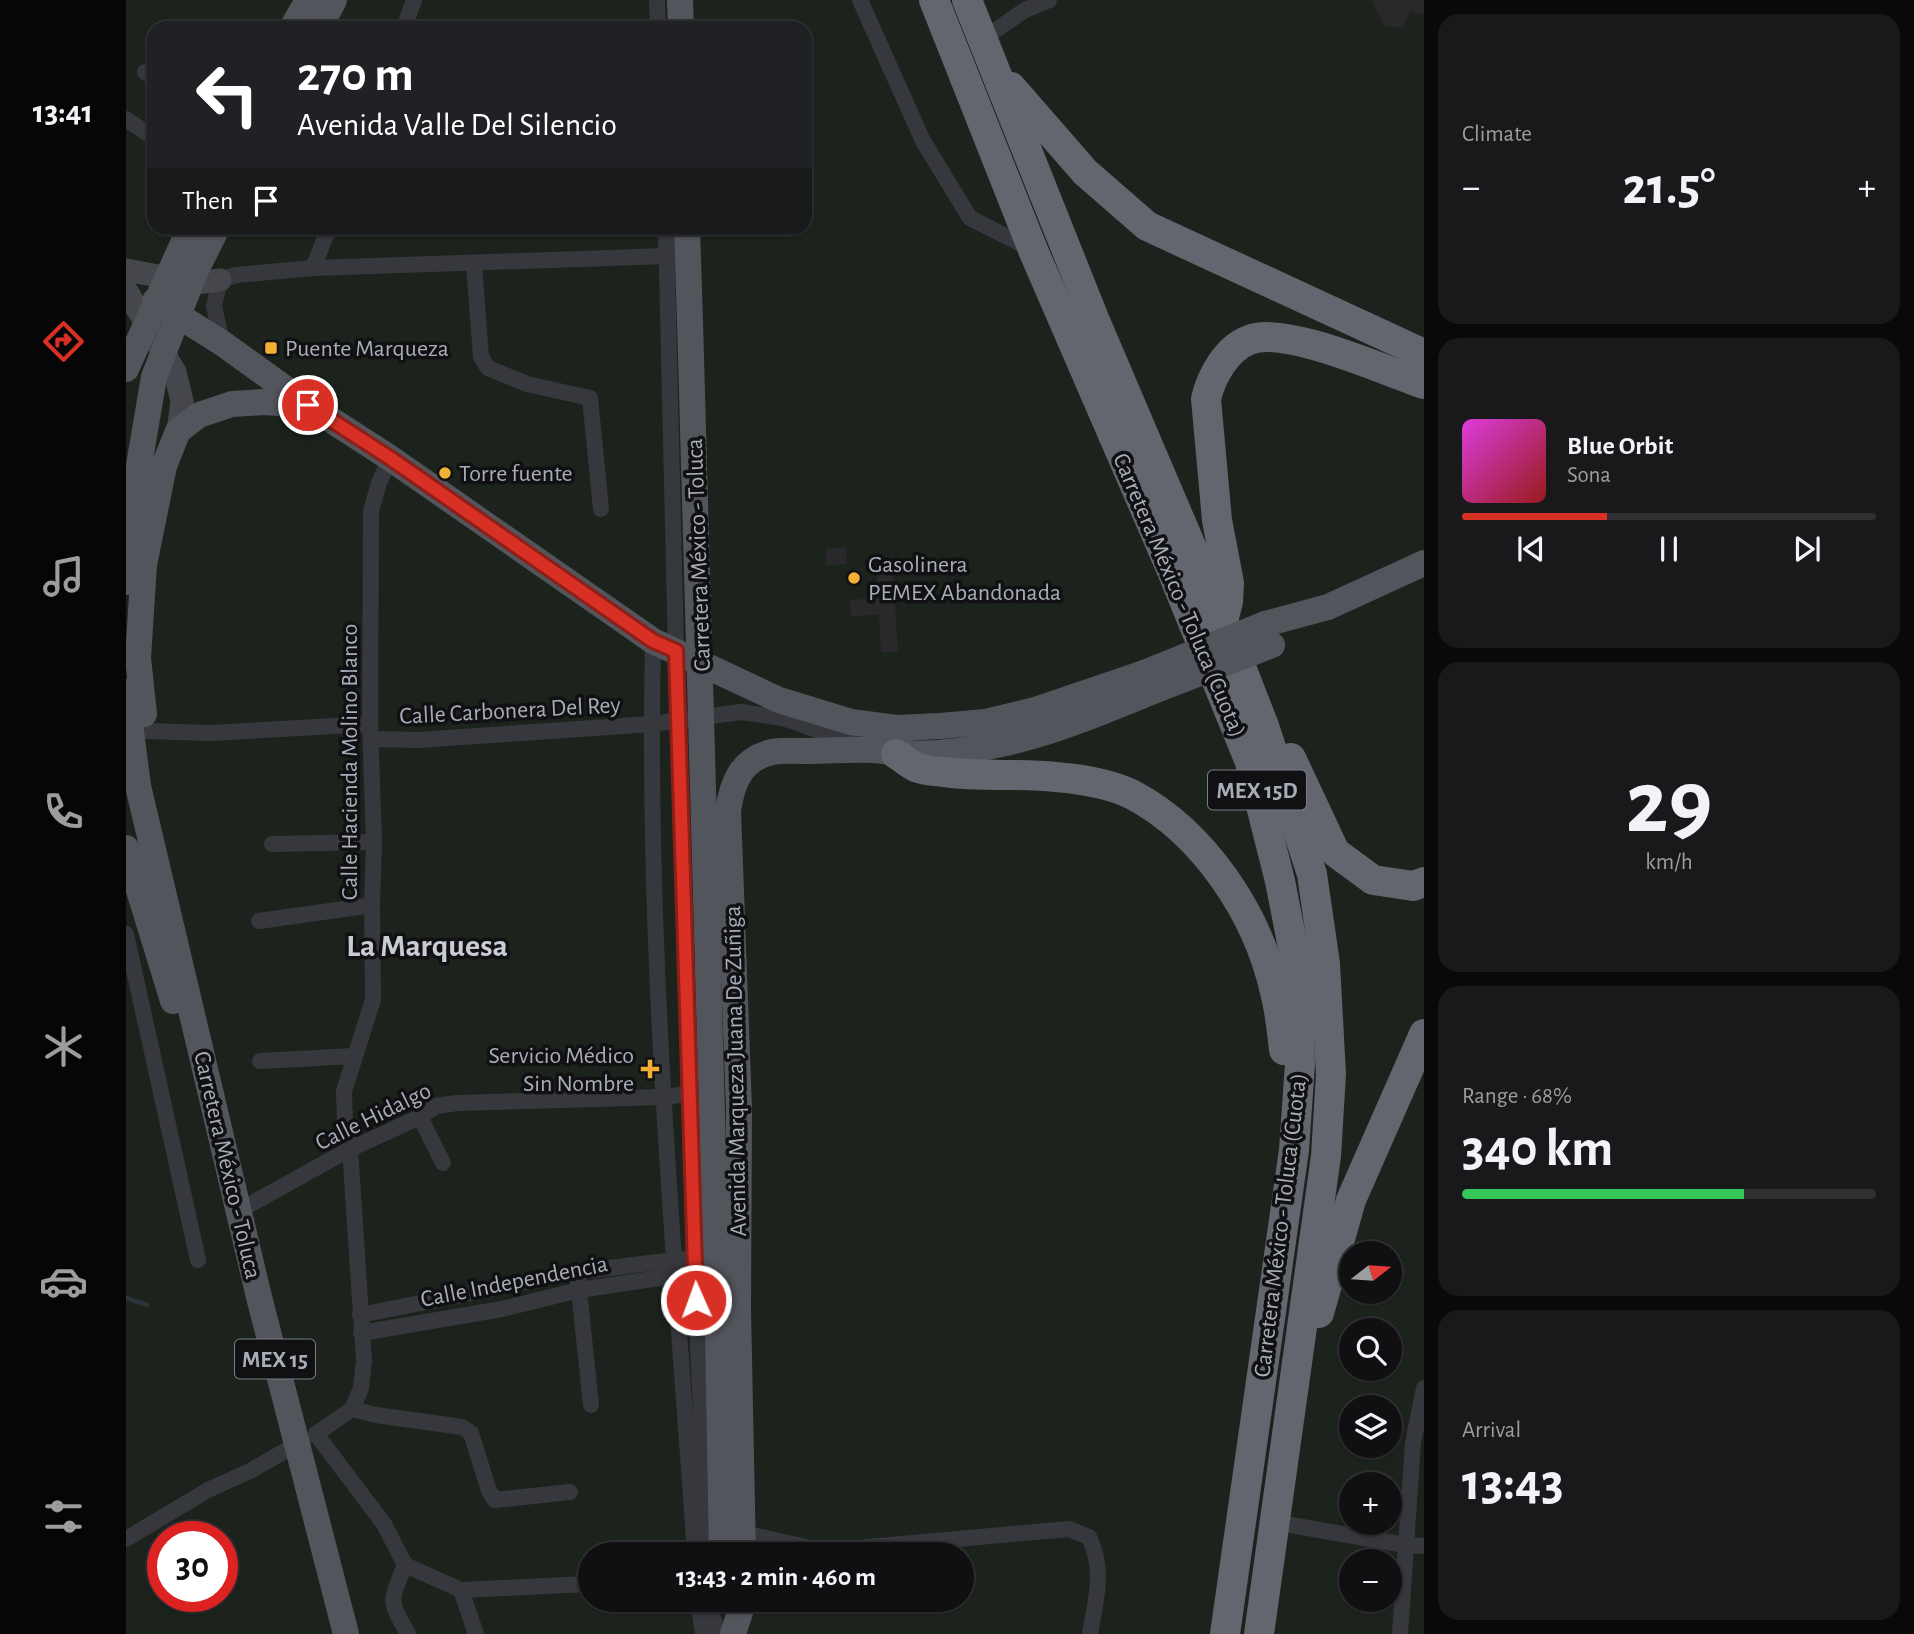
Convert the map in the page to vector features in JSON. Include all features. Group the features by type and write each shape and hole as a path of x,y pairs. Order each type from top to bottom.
{"highway":[{"name":"Carretera México - Toluca (Cuota)","path":"934,0 1033,250 1172,571 1250,761 1280,881 1298,974 1300,1064 1294,1150 1225,1634"},
{"name":"Carretera México - Toluca (Cuota)","path":"967,0 1095,321 1223,621 1264,726 1312,874 1325,964 1331,1074 1326,1156 1259,1634"},
{"path":"983,39 1012,87 1049,133 1085,172 1147,226 1424,354"},
{"path":"1223,621 1229,583 1217,520 1206,399 1210,381 1234,350 1248,340 1262,337 1299,340 1424,384"},
{"path":"1264,726 1289,753 1335,852 1373,880 1413,887 1424,882"},
{"path":"888,744 919,769 964,775 1055,777 1093,783 1131,794 1181,829 1229,887 1263,953 1275,992 1282,1035 1294,1150"},
{"path":"1290,1404 1351,1200 1424,1034"}],"main road":[{"path":"296,21 308,0"},
{"path":"323,21 334,0"},
{"path":"126,369 187,235"},
{"path":"126,582 136,483 155,377 195,272 214,235"},
{"name":"Carretera México - Toluca","path":"687,235 701,660 722,1542"},
{"path":"126,270 155,301 182,401 178,431 164,466 145,565 138,658 145,731 170,856 201,972 209,1083"},
{"path":"126,279 664,646 779,700 851,722 888,744 936,753 1000,746 1066,727 1148,683 1268,635 1424,563"},
{"path":"126,290 155,301 196,283 219,280"},
{"path":"178,431 199,415 232,404 264,402 308,405"},
{"name":"Carretera México - Toluca","path":"126,692 138,786 259,1297 306,1439 346,1634"},
{"name":"Avenida Marqueza Juana De Zuñiga","path":"743,1542 738,1309 739,1109 728,811 731,791 738,774 749,762 772,752 888,744"},
{"path":"126,848 178,1017 209,1083"},
{"path":"726,1634 735,1612"},
{"path":"733,1634 738,1612"}],"street":[{"path":"406,21 414,0"},
{"path":"860,0 923,141 970,218 1033,250"},
{"path":"983,39 1025,10 1049,0"},
{"path":"126,119 147,133"},
{"path":"313,268 326,235"},
{"path":"666,235 664,646 651,724 662,1097 694,1542"},
{"path":"222,343 214,306 219,280 236,275 313,268 667,256"},
{"path":"474,264 481,357 488,368 527,384 590,398 601,509"},
{"name":"Calle Hacienda Molino Blanco","path":"352,1409 361,1388 364,1360 344,1091 373,1000 371,510 390,458"},
{"path":"664,646 679,721 695,1273 706,1542"},
{"name":"Calle Carbonera Del Rey","path":"145,731 371,732 419,740 651,724 741,712 783,718 888,744"},
{"path":"272,844 374,842"},
{"path":"259,921 372,905"},
{"path":"126,934 198,1260"},
{"path":"260,1061 354,1056"},
{"name":"Calle Hidalgo","path":"240,1210 350,1149 420,1117 436,1106 690,1094"},
{"path":"420,1117 443,1163"},
{"path":"675,1268 695,1256"},
{"path":"675,1268 695,1273"},
{"name":"Calle Independencia","path":"360,1315 577,1272 675,1268"},
{"name":"Calle Independencia","path":"361,1333 502,1309 675,1268"},
{"path":"577,1272 591,1405"},
{"path":"495,1289 502,1309"},
{"path":"1400,1634 1413,1443 1424,1388"},
{"path":"126,1539 208,1490 250,1471 306,1439 352,1409 462,1427 471,1433 489,1491 495,1500 570,1492"},
{"path":"306,1439 384,1524 405,1565 461,1590 578,1585"},
{"path":"1274,1522 1424,1546"},
{"path":"935,1542 1069,1529 1089,1536 1100,1572 1090,1634"},
{"path":"405,1565 392,1604 408,1634"},
{"path":"461,1590 476,1634"},
{"path":"700,1612 703,1634"},
{"path":"711,1612 719,1634"}],"shaded area":[{"path":"126,0 1424,0 1424,1634 126,1634"}],"building":[{"path":"1371,0 1424,0 1424,14 1410,12 1402,28 1384,26"},
{"path":"846,547 847,564 826,566 826,549"},
{"path":"893,573 898,652 881,652 879,614 851,617 850,600 878,598 876,574"}],"waterway":[{"path":"126,1298 147,1305"}],"place":[{"name":"Puente Marqueza","path":"271,348"},
{"name":"Torre fuente","path":"445,473"},
{"name":"Gasolinera PEMEX Abandonada","path":"854,578"},
{"name":"Servicio Médico Sin Nombre","path":"650,1069"}],"district":[{"name":"La Marquesa","path":"427,945"}],"route":[{"path":"308,405 390,458 653,641 676,651 696,1300"}]}
